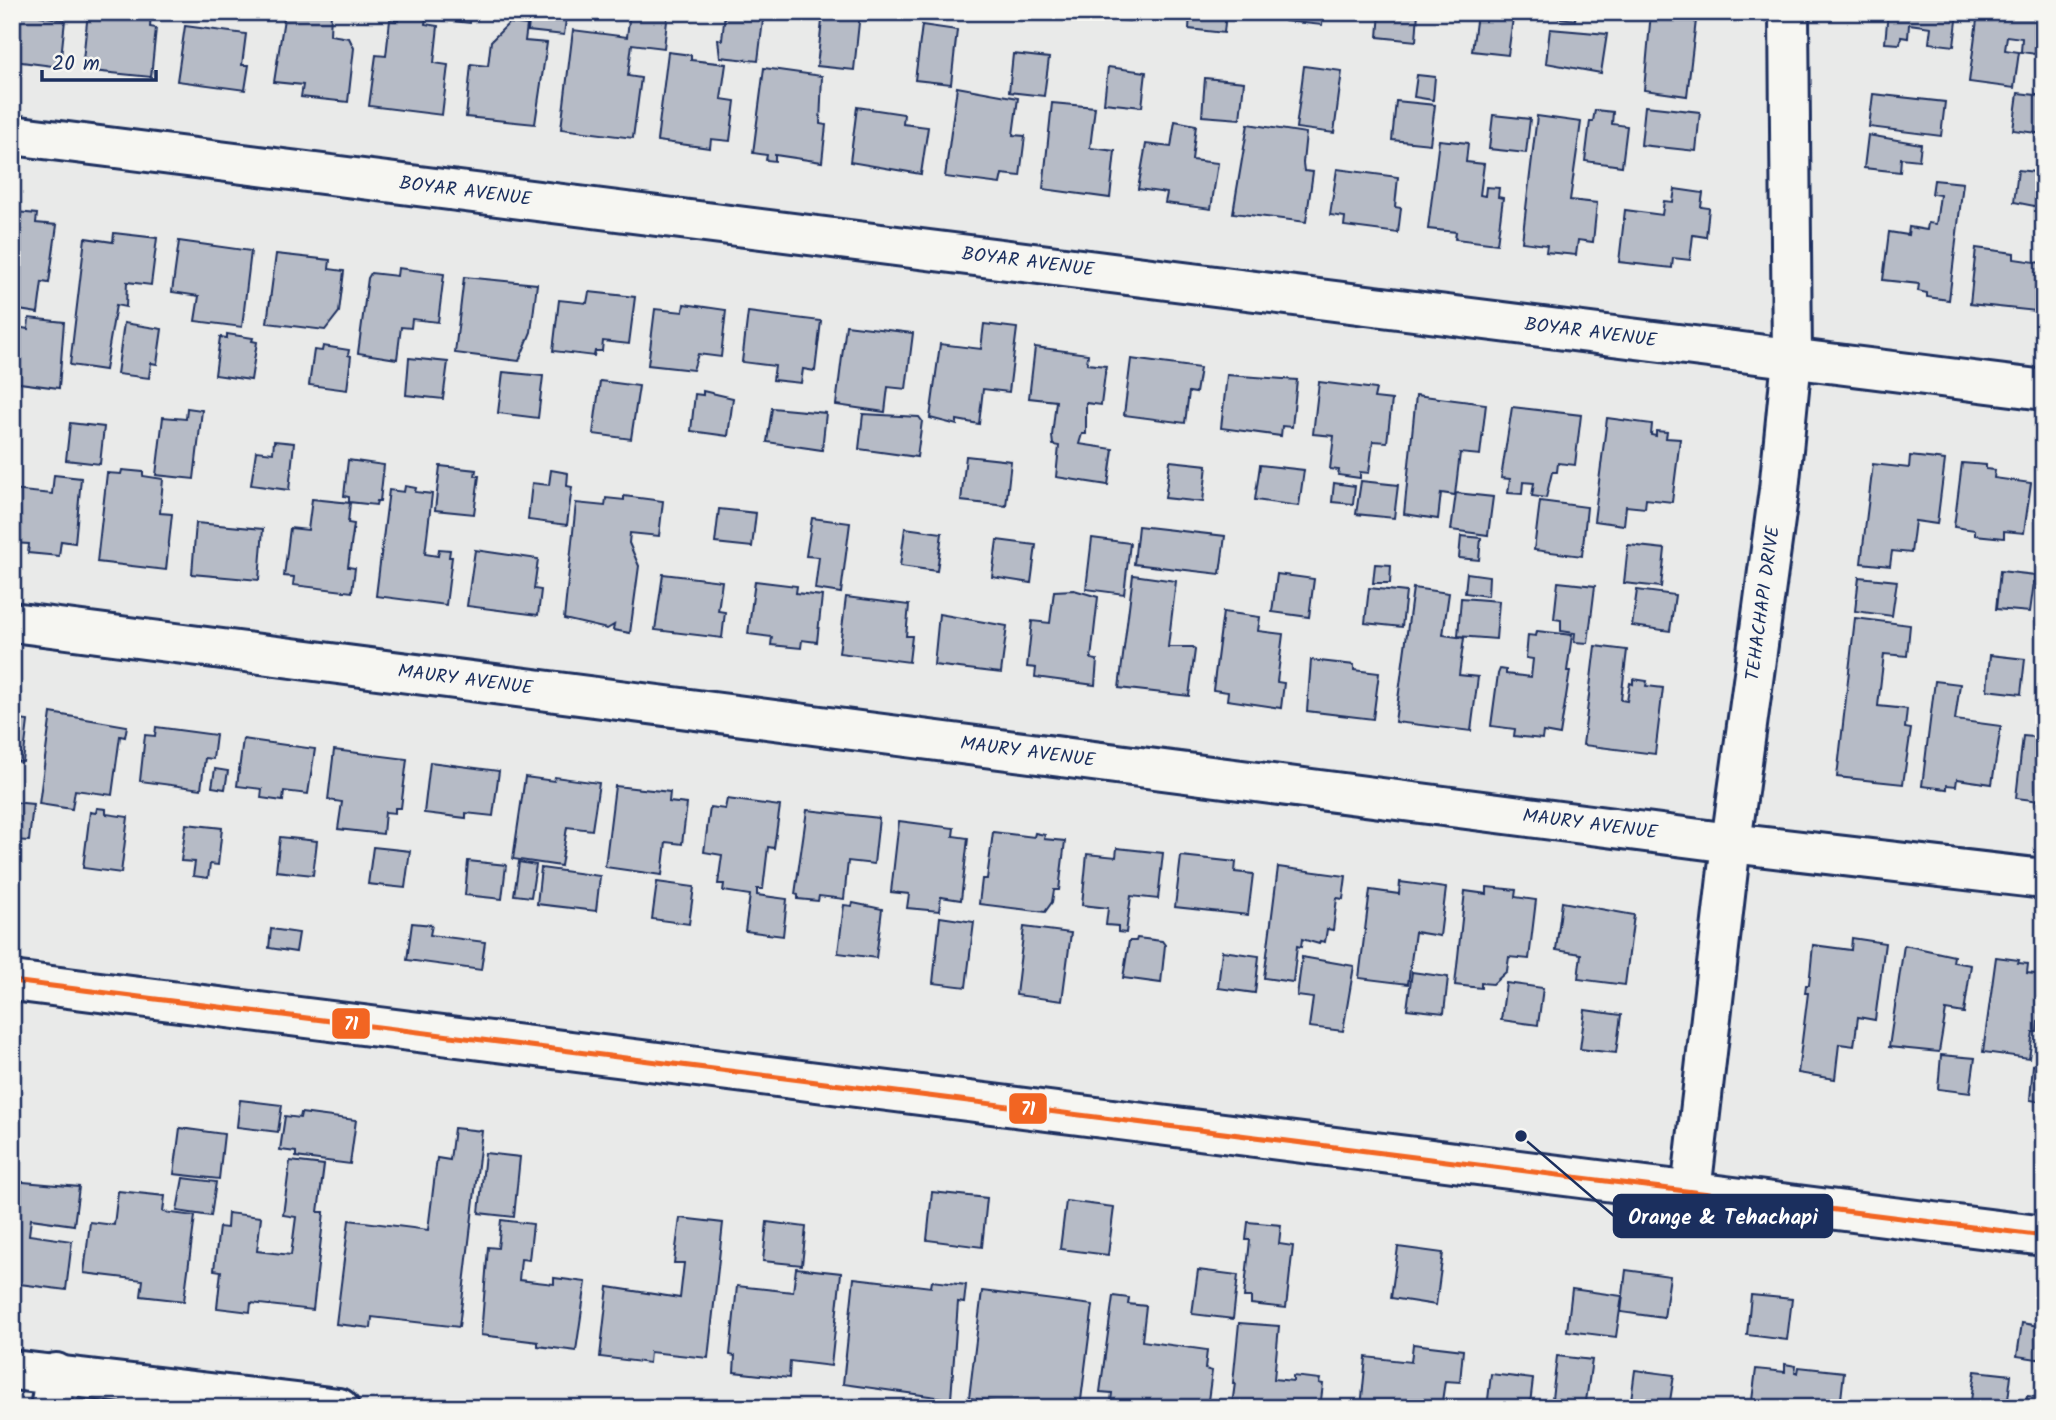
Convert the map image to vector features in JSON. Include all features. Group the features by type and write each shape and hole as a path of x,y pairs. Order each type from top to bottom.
{"street":[{"name":"TEHACHAPI DRIVE","path":"1691,1192 1731,843 1779,490 1792,359 1789,12"},
{"name":"BOYAR AVENUE","path":"12,135 2044,390"},
{"name":"MAURY AVENUE","path":"12,622 1731,843 2044,879"},
{"path":"12,981 2044,1236"},
{"path":"12,1370 53,1390 339,1408"}],"building":[{"path":"12,12 40,12 40,16 65,20 60,67 14,61"},
{"path":"88,12 151,12 150,27 156,28 151,77 82,70"},
{"path":"285,12 331,12 330,35 349,38 354,48 348,102 301,97 303,85 274,82"},
{"path":"399,12 427,12 425,24 438,26 434,63 448,65 442,115 369,106 376,55 386,56 390,20 398,21"},
{"path":"435,12 471,12 470,23 434,19"},
{"path":"530,12 567,12 564,35 528,31"},
{"path":"630,12 668,12 664,48 632,44 628,76 641,78 633,138 561,129 573,30 627,37"},
{"path":"725,12 764,12 758,61 720,57 718,39 722,40"},
{"path":"823,12 860,13 854,70 817,66"},
{"path":"1094,12 1130,12 1129,21 1093,17"},
{"path":"1190,12 1226,12 1224,33 1189,29"},
{"path":"1285,12 1323,12 1322,25 1285,21"},
{"path":"1380,12 1418,12 1416,41 1378,37"},
{"path":"1560,12 1580,12 1576,13 1575,20 1559,18"},
{"path":"1651,12 1697,12 1687,96 1644,90"},
{"path":"1888,12 1958,12 1954,46 1929,43 1931,27 1909,24 1908,38 1901,37 1900,44 1885,43"},
{"path":"1978,12 2044,12 2043,55 2021,52 2022,38 2007,36 2005,50 2019,52 2014,88 1969,82"},
{"path":"1477,14 1513,18 1508,55 1472,51"},
{"path":"509,23 527,25 525,41 547,43 535,124 466,117 471,64 488,66 491,41"},
{"path":"922,25 957,30 951,84 915,80"},
{"path":"185,26 246,34 242,65 249,65 245,90 177,81"},
{"path":"1550,29 1607,34 1601,73 1546,63"},
{"path":"668,52 691,55 691,60 726,64 721,99 735,101 730,141 711,139 710,148 657,141"},
{"path":"1013,54 1049,58 1044,96 1009,92"},
{"path":"1304,66 1342,71 1334,133 1296,128"},
{"path":"1108,67 1146,72 1142,107 1104,103"},
{"path":"764,68 822,76 820,124 826,125 822,162 775,155 775,161 766,160 767,155 753,153"},
{"path":"1417,75 1435,77 1433,100 1414,97"},
{"path":"1205,78 1244,82 1240,119 1202,116"},
{"path":"957,87 1018,98 1013,135 1025,136 1020,176 1002,174 1000,184 945,177"},
{"path":"2018,93 2044,96 2044,134 2013,130"},
{"path":"1873,94 1945,102 1941,136 1869,127"},
{"path":"1396,101 1435,105 1430,144 1392,140"},
{"path":"1052,103 1095,107 1090,148 1115,151 1110,198 1043,189"},
{"path":"1645,106 1700,112 1696,151 1641,145"},
{"path":"857,107 904,114 903,124 928,127 921,174 850,162"},
{"path":"1595,110 1613,112 1612,124 1627,126 1622,166 1585,161 1590,121 1593,121"},
{"path":"1493,115 1530,119 1526,153 1489,149"},
{"path":"1537,116 1581,122 1570,200 1597,203 1593,242 1578,240 1576,255 1546,252 1547,245 1522,242"},
{"path":"1175,121 1196,125 1192,160 1218,163 1211,209 1165,203 1167,193 1138,189 1146,144 1171,147"},
{"path":"1248,124 1306,133 1304,171 1313,172 1306,222 1233,213"},
{"path":"1868,135 1921,144 1919,160 1901,158 1900,172 1864,168"},
{"path":"1439,140 1468,143 1466,162 1484,164 1480,195 1485,196 1486,187 1499,188 1498,197 1503,198 1497,244 1455,239 1456,232 1428,229"},
{"path":"1337,169 1398,177 1395,207 1401,208 1398,233 1344,226 1345,217 1330,215"},
{"path":"2018,170 2044,173 2044,208 2014,202"},
{"path":"1934,180 1963,183 1949,300 1927,297 1927,293 1918,291 1919,284 1883,280 1889,232 1908,235 1909,227 1927,230 1928,223 1936,224 1940,195 1932,194"},
{"path":"1675,189 1703,193 1701,207 1709,208 1706,237 1693,235 1690,260 1673,258 1672,268 1619,262 1625,210 1662,215 1664,201 1673,202"},
{"path":"16,212 37,214 36,223 57,225 49,283 42,282 38,313 19,310 17,327 28,329 29,318 64,322 59,388 12,382 12,220 15,220"},
{"path":"114,233 157,238 151,285 127,282 126,307 116,305 105,370 70,365 85,238 113,242"},
{"path":"179,241 251,251 242,327 195,321 199,296 172,292"},
{"path":"1976,248 2014,253 2014,259 2042,263 2036,311 1970,304"},
{"path":"276,254 330,260 329,269 344,271 339,312 325,330 267,323"},
{"path":"398,268 444,274 438,322 412,319 411,328 401,327 397,359 358,353 368,278 371,273 397,276"},
{"path":"464,277 537,284 531,332 519,361 455,353"},
{"path":"589,292 635,297 629,344 603,341 602,351 595,351 594,356 553,351 559,300 587,303"},
{"path":"684,304 726,310 721,357 698,354 693,370 648,365 655,309 683,312"},
{"path":"748,312 821,321 815,371 803,369 801,383 773,380 775,366 742,362"},
{"path":"124,323 162,329 157,364 151,363 149,378 117,374"},
{"path":"984,324 1017,328 1009,392 983,389 979,424 957,420 957,425 930,418 940,344 981,349"},
{"path":"846,325 913,333 906,389 888,387 885,412 836,405"},
{"path":"227,334 253,338 252,341 257,342 251,380 215,375 220,337 227,338"},
{"path":"323,346 349,350 348,355 351,356 347,390 309,385 314,350 322,351"},
{"path":"1035,347 1088,354 1087,364 1106,366 1101,405 1086,403 1086,434 1082,434 1079,444 1113,449 1108,485 1056,477 1059,446 1053,445 1052,436 1056,401 1029,398"},
{"path":"409,358 448,362 443,399 406,395"},
{"path":"1131,359 1200,368 1196,393 1189,392 1185,423 1124,415"},
{"path":"503,372 543,376 538,418 498,413"},
{"path":"1227,375 1297,380 1292,427 1282,426 1281,436 1221,428"},
{"path":"600,381 639,386 631,439 593,434"},
{"path":"1319,382 1376,389 1374,398 1392,400 1387,442 1373,441 1369,473 1360,472 1360,478 1338,475 1339,470 1330,469 1334,436 1313,434"},
{"path":"703,391 733,398 728,436 691,431 695,394 703,395"},
{"path":"1416,395 1486,404 1480,455 1460,453 1455,495 1441,493 1438,519 1404,514"},
{"path":"1512,407 1581,415 1575,465 1558,463 1557,472 1552,472 1546,498 1532,496 1534,483 1523,482 1522,494 1508,493 1510,479 1501,478"},
{"path":"187,408 202,410 194,479 156,475 163,417 186,419"},
{"path":"772,408 826,413 822,450 767,442"},
{"path":"863,414 919,417 922,421 917,457 859,449"},
{"path":"1607,418 1652,424 1651,435 1656,436 1656,431 1667,432 1666,438 1680,439 1672,502 1646,499 1645,508 1626,506 1624,525 1594,521"},
{"path":"70,423 104,427 100,464 66,460"},
{"path":"274,441 294,443 289,490 251,485 256,451 273,453"},
{"path":"966,456 1011,461 1006,506 961,501"},
{"path":"1910,456 1945,460 1937,524 1915,521 1911,553 1892,551 1890,566 1861,563 1873,464 1909,468"},
{"path":"348,460 384,465 380,501 377,501 376,505 349,502 349,497 344,496"},
{"path":"1170,461 1207,465 1203,502 1165,498"},
{"path":"1962,463 1986,465 1986,469 1995,470 1994,478 2031,483 2024,533 2004,531 2004,538 1975,535 1975,530 1954,527"},
{"path":"1260,465 1304,470 1299,506 1255,500"},
{"path":"440,466 476,470 475,476 479,476 474,514 435,510"},
{"path":"122,470 143,472 143,476 163,479 160,513 172,514 166,570 97,562 107,473 121,474"},
{"path":"551,470 568,473 567,486 572,487 567,525 528,520 532,483 549,485"},
{"path":"54,475 81,478 75,543 61,541 59,556 28,553 29,544 12,543 12,490 52,494"},
{"path":"1361,481 1398,485 1394,518 1356,514"},
{"path":"1334,483 1355,486 1353,504 1332,502"},
{"path":"405,486 416,488 415,492 432,494 425,554 438,556 439,549 450,550 449,557 452,557 446,605 376,596 389,490 404,492"},
{"path":"1456,493 1493,497 1488,535 1451,530"},
{"path":"624,496 663,501 659,536 630,533 629,543 639,566 630,633 613,630 614,625 607,629 564,619 576,503 605,506 606,498 624,500"},
{"path":"312,499 350,503 348,523 354,524 348,567 355,568 352,592 293,585 294,577 284,576 290,528 308,530"},
{"path":"1540,501 1587,507 1582,556 1534,550"},
{"path":"719,509 756,513 752,547 715,543"},
{"path":"812,518 850,523 841,593 815,589 819,557 806,556"},
{"path":"196,523 263,529 259,580 192,574"},
{"path":"1138,526 1225,536 1220,574 1134,564"},
{"path":"905,528 942,533 937,571 900,566"},
{"path":"1461,536 1481,538 1479,560 1459,558"},
{"path":"1092,538 1130,543 1124,594 1086,589"},
{"path":"997,540 1036,545 1031,583 992,577"},
{"path":"1628,545 1665,549 1661,587 1624,583"},
{"path":"475,550 538,559 534,589 541,590 538,615 467,606"},
{"path":"1375,564 1391,565 1390,583 1373,583"},
{"path":"2000,571 2035,575 2030,612 1996,609"},
{"path":"1467,573 1489,576 1488,596 1465,593"},
{"path":"663,574 722,581 718,611 725,612 722,638 655,630"},
{"path":"1277,574 1314,579 1309,617 1272,612"},
{"path":"1133,575 1176,581 1168,647 1193,647 1195,650 1189,696 1119,688"},
{"path":"1859,577 1897,581 1892,616 1855,611"},
{"path":"755,581 797,586 796,593 822,596 817,642 802,640 801,648 771,645 772,637 748,634"},
{"path":"1558,582 1595,586 1588,643 1574,642 1575,633 1561,631 1561,620 1554,619"},
{"path":"1369,588 1406,592 1402,627 1365,623"},
{"path":"1413,588 1449,593 1443,635 1464,638 1459,675 1478,677 1471,731 1395,722"},
{"path":"1074,590 1098,597 1091,659 1097,660 1095,685 1035,677 1036,668 1027,667 1032,621 1050,623 1054,591"},
{"path":"1637,590 1675,595 1670,631 1632,626"},
{"path":"846,597 909,605 906,636 912,636 909,662 839,653"},
{"path":"1461,598 1499,601 1496,639 1458,636"},
{"path":"1223,612 1260,617 1258,631 1283,634 1277,682 1284,683 1281,708 1227,700 1228,692 1213,690"},
{"path":"939,614 1007,626 1001,673 934,665"},
{"path":"1855,618 1910,625 1907,656 1884,654 1878,706 1907,709 1905,728 1911,729 1903,784 1837,777"},
{"path":"1537,631 1572,635 1567,671 1570,671 1560,735 1543,732 1542,739 1514,736 1515,729 1491,726 1500,669 1506,670 1506,674 1531,677 1533,659 1526,658 1528,635 1536,636"},
{"path":"1595,646 1627,650 1621,700 1627,701 1633,679 1647,681 1646,686 1663,688 1655,754 1583,745"},
{"path":"1990,655 2025,659 2021,694 1987,690"},
{"path":"1311,660 1354,665 1354,670 1379,673 1373,719 1307,711"},
{"path":"1935,681 1960,684 1955,720 2001,726 1992,784 1957,779 1956,786 1947,785 1947,789 1922,786"},
{"path":"51,713 127,726 125,737 120,736 112,795 75,790 72,809 39,804"},
{"path":"12,719 28,721 23,762 12,761"},
{"path":"156,727 216,735 213,759 205,758 201,789 140,781 145,735 155,736"},
{"path":"2023,736 2044,738 2044,798 2040,801 2016,798"},
{"path":"243,739 315,749 308,794 284,791 283,801 261,798 262,789 237,786"},
{"path":"334,750 407,759 401,808 395,808 395,813 385,812 383,834 338,829 342,802 328,800"},
{"path":"430,762 499,771 493,816 466,813 466,818 424,813"},
{"path":"215,769 228,771 225,789 212,787"},
{"path":"525,777 554,781 555,777 599,783 592,830 567,827 561,866 513,859"},
{"path":"615,786 670,792 669,802 687,804 682,844 666,842 662,875 605,867"},
{"path":"727,799 780,806 774,848 768,847 763,889 757,889 757,895 787,899 783,936 745,931 750,895 723,891 724,884 718,884 722,855 704,852 710,807 725,809"},
{"path":"12,802 33,804 29,841 12,840"},
{"path":"97,808 106,809 106,814 128,817 121,873 83,868 90,812 96,813"},
{"path":"807,810 879,818 874,864 848,861 844,899 819,896 818,901 798,899 795,894"},
{"path":"899,821 954,828 953,836 968,838 961,900 941,897 939,911 907,908 909,894 891,892"},
{"path":"186,824 222,828 218,865 210,864 208,878 193,876 195,862 181,861"},
{"path":"993,832 1034,837 1035,833 1045,835 1044,839 1065,841 1059,890 1054,890 1052,902 1045,912 979,904 982,879 987,879"},
{"path":"280,837 317,841 313,875 276,871"},
{"path":"373,847 410,851 405,888 368,884"},
{"path":"1117,848 1163,853 1158,899 1131,896 1126,933 1118,932 1118,926 1106,925 1108,908 1082,905 1087,854 1116,857"},
{"path":"1181,856 1236,862 1235,872 1253,874 1248,915 1175,907"},
{"path":"468,861 506,865 502,899 465,895"},
{"path":"519,862 536,865 531,897 514,895"},
{"path":"1278,867 1346,876 1343,899 1337,898 1333,930 1327,929 1325,942 1320,941 1319,944 1302,939 1301,947 1297,946 1293,982 1264,978"},
{"path":"541,868 600,876 596,911 537,904"},
{"path":"657,882 694,887 689,924 652,919"},
{"path":"1400,882 1446,888 1440,936 1415,932 1408,984 1359,978 1370,890 1399,894"},
{"path":"1487,887 1516,890 1515,897 1536,900 1529,959 1509,957 1507,971 1493,984 1481,983 1481,988 1455,985 1465,891 1487,894"},
{"path":"1562,902 1634,915 1625,985 1578,979 1581,954 1556,950"},
{"path":"853,903 882,909 876,958 838,953 844,905 852,906"},
{"path":"940,917 974,922 966,987 933,983"},
{"path":"412,923 432,925 430,935 485,942 481,970 407,960"},
{"path":"1024,927 1071,933 1062,1001 1016,995"},
{"path":"271,929 299,933 296,952 269,948"},
{"path":"1137,938 1162,941 1165,945 1161,983 1123,978 1129,941 1136,941"},
{"path":"1852,938 1885,943 1875,1020 1858,1017 1854,1046 1839,1044 1835,1079 1798,1073 1808,993 1805,993 1806,985 1809,985 1813,945 1851,950"},
{"path":"1904,945 1954,956 1953,962 1971,965 1964,1013 1946,1010 1939,1052 1889,1047"},
{"path":"1222,951 1259,956 1255,993 1218,988"},
{"path":"1302,957 1354,966 1343,1031 1309,1027 1313,998 1297,996"},
{"path":"1996,957 2019,960 2018,963 2028,964 2027,973 2044,975 2044,1023 2038,1022 2037,1032 2033,1032 2029,1058 1983,1052"},
{"path":"1412,972 1448,977 1444,1013 1407,1009"},
{"path":"1506,983 1543,988 1538,1025 1501,1020"},
{"path":"1585,1010 1621,1015 1616,1053 1580,1049"},
{"path":"1941,1055 1975,1058 1970,1093 1938,1089"},
{"path":"2033,1065 2044,1067 2044,1102 2030,1100"},
{"path":"240,1100 282,1105 278,1132 237,1127"},
{"path":"301,1113 356,1120 350,1164 296,1157 296,1152 280,1150 285,1116 300,1118"},
{"path":"180,1128 224,1134 219,1179 174,1174"},
{"path":"454,1128 482,1131 459,1327 372,1317 371,1328 336,1324 349,1220 428,1230 437,1158 450,1160"},
{"path":"485,1153 520,1157 514,1217 479,1213"},
{"path":"290,1161 324,1165 318,1212 324,1212 313,1310 251,1303 250,1312 217,1308 221,1271 214,1270 219,1227 227,1228 228,1213 261,1217 257,1251 291,1255 296,1217 283,1215"},
{"path":"183,1178 216,1182 211,1216 177,1211"},
{"path":"12,1181 79,1187 74,1225 31,1219 29,1235 72,1241 66,1290 12,1283"},
{"path":"118,1191 165,1196 163,1212 195,1216 184,1301 141,1296 143,1280 84,1273 90,1222 114,1225"},
{"path":"932,1192 987,1198 982,1247 927,1240"},
{"path":"1066,1201 1114,1207 1108,1255 1060,1249"},
{"path":"680,1218 723,1223 708,1358 650,1352 649,1363 600,1357 608,1287 680,1298 684,1263 674,1263"},
{"path":"501,1220 533,1224 529,1260 521,1259 519,1280 554,1284 554,1278 586,1282 576,1351 538,1346 538,1342 481,1335 488,1247 498,1248"},
{"path":"767,1222 806,1227 802,1265 763,1261"},
{"path":"1248,1222 1281,1225 1279,1244 1293,1246 1286,1308 1251,1304 1251,1297 1244,1297 1250,1240 1246,1240"},
{"path":"1398,1247 1443,1253 1436,1305 1391,1298"},
{"path":"796,1268 841,1273 831,1366 790,1361 789,1378 734,1372 735,1356 730,1355 737,1286 793,1292"},
{"path":"1198,1270 1238,1275 1233,1319 1192,1314"},
{"path":"1626,1270 1670,1276 1664,1318 1621,1312"},
{"path":"854,1278 931,1287 932,1281 966,1285 964,1303 958,1302 951,1399 843,1384"},
{"path":"1572,1289 1622,1296 1616,1337 1567,1331"},
{"path":"982,1291 1093,1305 1080,1408 1023,1408 969,1398"},
{"path":"1751,1295 1792,1299 1787,1340 1747,1335"},
{"path":"1113,1296 1129,1298 1128,1304 1146,1306 1142,1341 1207,1350 1205,1369 1212,1371 1207,1408 1110,1408 1112,1393 1100,1392"},
{"path":"1239,1323 1279,1326 1274,1379 1293,1381 1293,1376 1320,1379 1319,1383 1323,1384 1320,1408 1229,1408 1232,1405 1235,1383"},
{"path":"2022,1323 2044,1327 2044,1360 2017,1356"},
{"path":"1413,1344 1463,1350 1460,1382 1445,1381 1441,1408 1361,1408 1366,1357 1411,1362"},
{"path":"1557,1356 1592,1360 1585,1408 1487,1408 1491,1374 1533,1379 1530,1404 1551,1407"},
{"path":"1785,1364 1796,1366 1795,1372 1798,1373 1799,1367 1844,1372 1840,1408 1751,1408 1756,1369 1785,1372"},
{"path":"1635,1370 1674,1375 1670,1401 1712,1408 1634,1408 1635,1400 1631,1400"},
{"path":"1975,1371 2011,1375 2007,1408 1970,1408"},
{"path":"2027,1396 2044,1398 2044,1408 2026,1408"}],"transit line":[{"name":"71","path":"12,981 2044,1236"}],"place":[{"name":"Orange & Tehachapi","path":"1521,1136"}]}
